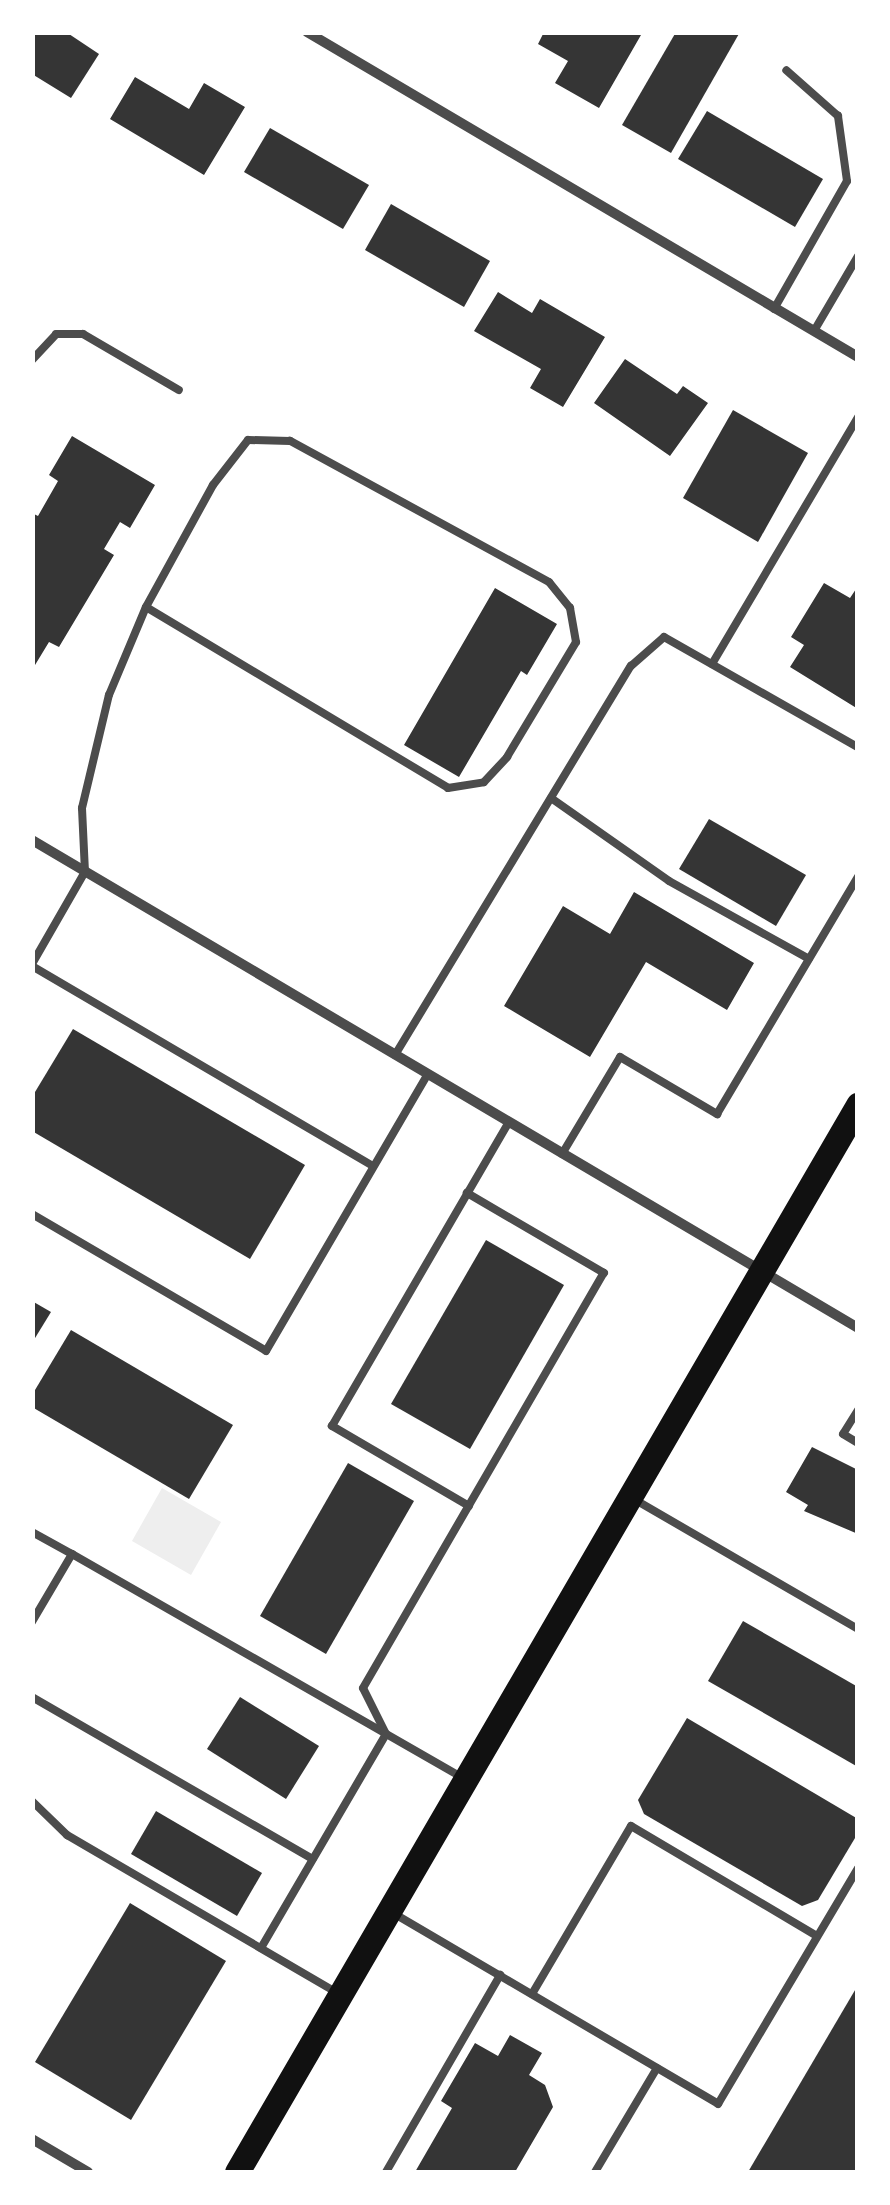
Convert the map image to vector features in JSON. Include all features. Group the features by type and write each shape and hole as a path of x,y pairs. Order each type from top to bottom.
{"main road":[{"path":"237,2172 858,1106"}],"street":[{"path":"307,32 858,357"},
{"path":"32,840 858,1328"},
{"path":"32,2140 88,2172"}],"lane":[{"path":"774,309 848,181 838,116 786,70"},
{"path":"814,331 858,256"},
{"path":"32,360 56,334 83,334 179,390"},
{"path":"712,664 858,417"},
{"path":"146,607 448,788 484,782 554,686 576,642 570,608 549,582 290,441 248,440 213,486 146,607 109,695 82,808 85,872 32,965 373,1166"},
{"path":"395,1055 631,666 664,636 858,747"},
{"path":"551,798 668,881 809,958"},
{"path":"562,1154 620,1056 717,1114 858,878"},
{"path":"32,1214 266,1351 428,1074"},
{"path":"469,1506 332,1426 508,1122"},
{"path":"386,1734 363,1688 604,1273 467,1193"},
{"path":"858,1410 843,1434 858,1443"},
{"path":"630,1497 858,1630"},
{"path":"32,1532 465,1780"},
{"path":"32,1622 72,1554"},
{"path":"32,1697 313,1859"},
{"path":"261,1948 386,1734"},
{"path":"32,1802 67,1834 341,1996"},
{"path":"532,1994 631,1826 817,1936"},
{"path":"389,1910 718,2104 858,1868"},
{"path":"386,2172 500,1975"},
{"path":"595,2172 656,2068"}],"shaded area":[{"path":"162,1488 221,1522 191,1575 132,1541"}],"building":[{"path":"32,32 66,32 99,54 71,98 32,74"},
{"path":"544,32 641,35 599,108 555,83 568,61 538,44"},
{"path":"676,32 740,32 671,153 622,125"},
{"path":"135,77 189,109 204,83 245,107 204,175 110,119"},
{"path":"707,111 823,179 795,227 678,159"},
{"path":"270,128 369,185 343,229 244,172"},
{"path":"391,204 490,261 464,307 365,250"},
{"path":"498,292 532,313 540,299 605,337 563,407 530,388 541,369 474,331"},
{"path":"625,359 677,394 683,386 708,403 670,456 594,403"},
{"path":"733,410 808,453 758,542 683,498"},
{"path":"72,436 155,485 130,528 120,522 104,549 114,555 59,647 49,642 32,670 32,513 38,516 58,481 49,475"},
{"path":"824,583 850,598 858,586 858,709 790,667 804,645 791,637"},
{"path":"495,588 557,624 527,675 521,671 459,777 404,745"},
{"path":"709,819 806,875 776,926 679,869"},
{"path":"634,892 754,963 727,1010 646,962 590,1057 504,1006 563,906 610,934"},
{"path":"73,1029 305,1165 250,1259 32,1131 32,1097"},
{"path":"486,1240 564,1285 470,1449 391,1404"},
{"path":"32,1301 51,1312 32,1343"},
{"path":"71,1330 233,1425 189,1499 32,1407 32,1395"},
{"path":"812,1447 858,1470 858,1534 804,1511 808,1505 786,1492"},
{"path":"348,1463 414,1501 326,1654 260,1616"},
{"path":"743,1621 858,1687 858,1767 708,1681"},
{"path":"240,1697 319,1746 286,1799 207,1749"},
{"path":"687,1718 858,1819 858,1833 818,1900 802,1906 644,1814 638,1800"},
{"path":"156,1811 262,1873 237,1916 131,1854"},
{"path":"130,1903 226,1961 131,2120 35,2062"},
{"path":"858,1985 858,2172 748,2172"},
{"path":"510,2035 542,2053 529,2075 545,2085 553,2107 515,2172 415,2172 452,2108 441,2101 475,2043 498,2056"}]}
